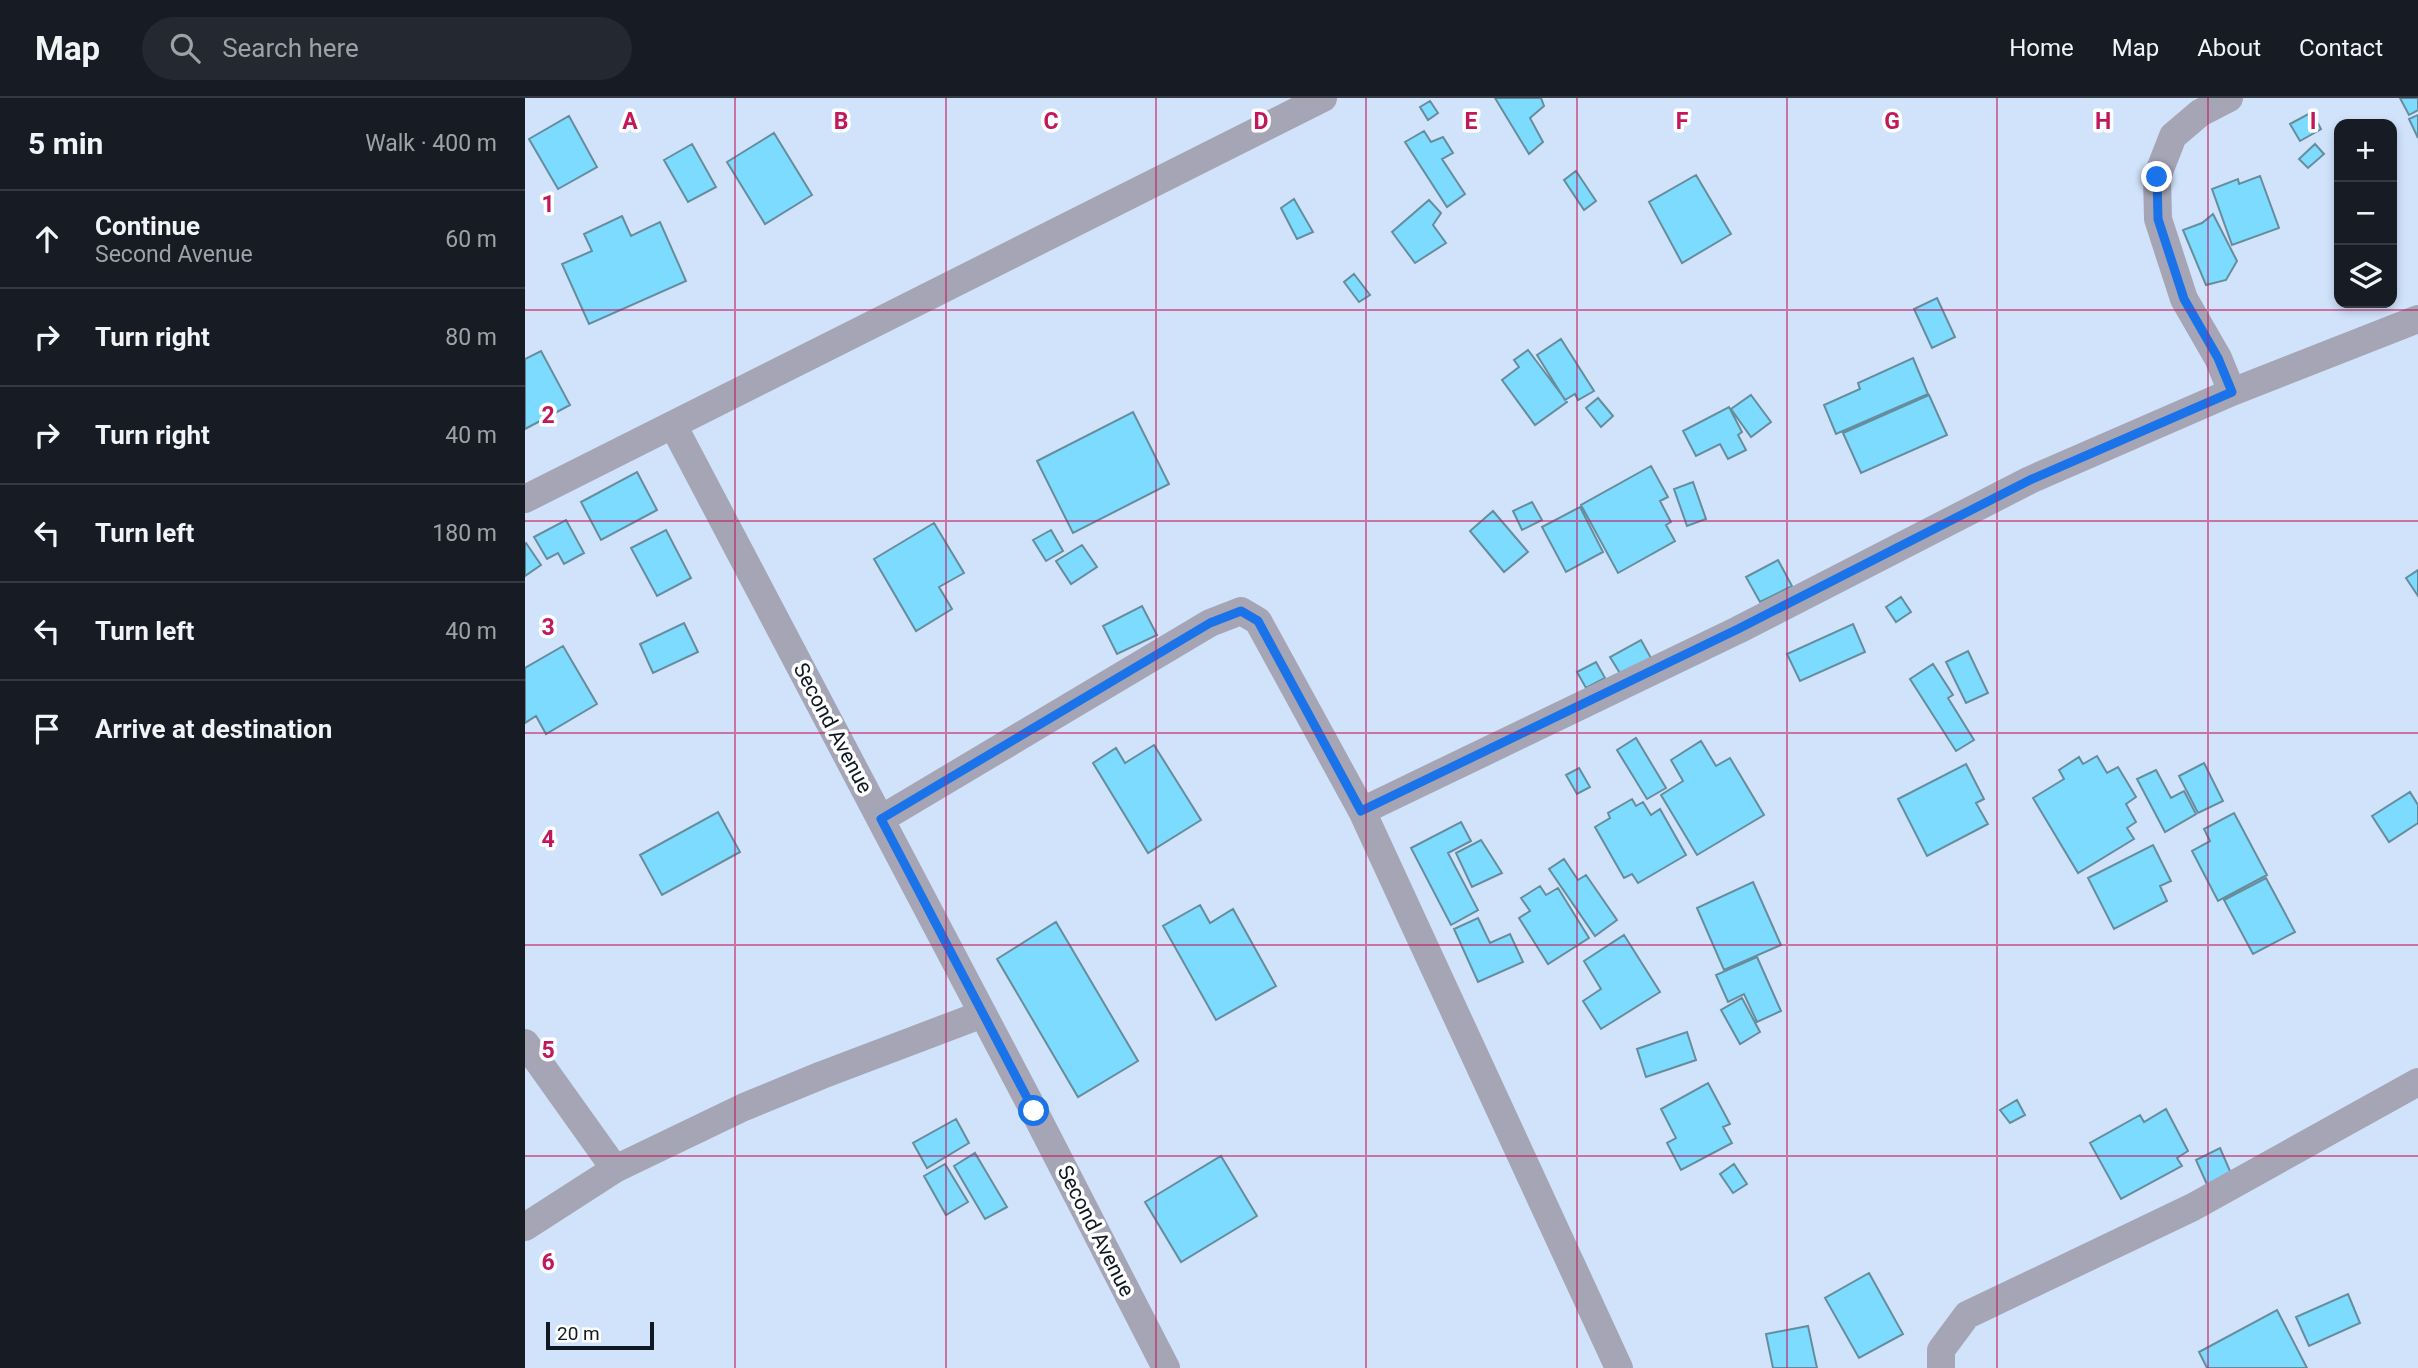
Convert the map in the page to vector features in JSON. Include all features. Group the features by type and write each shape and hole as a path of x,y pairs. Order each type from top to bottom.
{"street":[{"path":"525,499 1323,98"},
{"path":"2229,98 2200,113 2173,136 2157,177 2158,219 2184,299 2218,358 2232,392"},
{"path":"1361,811 1738,629 2030,480 2232,392 2418,319"},
{"name":"Second Avenue","path":"673,425 1166,1368"},
{"path":"881,819 1210,623 1241,611 1258,621 1361,811 1619,1368"},
{"path":"525,1227 615,1170 744,1107 822,1074 983,1014"},
{"path":"525,1043 615,1170"},
{"path":"1941,1368 1941,1350 1967,1315 2193,1207 2418,1082"}],"building":[{"path":"1495,98 1541,98 1544,106 1530,118 1543,142 1529,154"},
{"path":"2400,98 2418,98 2418,110 2409,115"},
{"path":"1430,101 1438,113 1428,120 1420,107"},
{"path":"2312,112 2321,129 2300,141 2290,124"},
{"path":"2418,115 2418,138 2409,119"},
{"path":"569,116 597,167 558,189 529,139"},
{"path":"1424,131 1431,142 1443,137 1453,153 1442,159 1465,194 1447,207 1405,142"},
{"path":"774,133 812,195 765,224 727,162"},
{"path":"692,144 716,187 688,202 664,160"},
{"path":"2315,144 2324,154 2308,168 2299,159"},
{"path":"1576,171 1596,201 1584,210 1564,180"},
{"path":"1696,175 1731,234 1682,263 1649,202"},
{"path":"2260,176 2279,228 2232,245 2212,189 2238,179 2239,184"},
{"path":"1294,199 1313,232 1297,239 1281,208"},
{"path":"1429,200 1441,213 1433,225 1446,243 1415,263 1392,232"},
{"path":"2213,214 2237,261 2226,280 2206,285 2183,230 2202,223"},
{"path":"622,216 631,236 660,222 686,281 589,324 562,264 592,251 584,234"},
{"path":"1354,274 1370,295 1359,302 1344,282"},
{"path":"1937,298 1955,337 1932,348 1914,309"},
{"path":"1561,339 1594,391 1578,400 1575,394 1565,400 1537,355"},
{"path":"1528,350 1567,402 1535,425 1502,380 1519,367 1514,360"},
{"path":"541,351 570,405 525,429 525,359"},
{"path":"1913,358 1928,394 1836,434 1824,405 1860,389 1858,383"},
{"path":"1751,395 1771,422 1751,437 1731,409"},
{"path":"1929,395 1947,435 1861,473 1843,433"},
{"path":"1598,398 1613,416 1601,427 1586,408"},
{"path":"1729,407 1742,432 1738,435 1746,450 1728,459 1720,444 1696,456 1683,431"},
{"path":"1133,412 1169,484 1073,533 1037,461"},
{"path":"1651,466 1668,497 1660,501 1671,522 1666,525 1675,541 1618,573 1581,505"},
{"path":"637,472 657,510 601,540 581,502"},
{"path":"1693,482 1706,519 1687,526 1674,489"},
{"path":"1532,502 1542,520 1522,530 1513,511"},
{"path":"1580,507 1603,552 1566,572 1542,527"},
{"path":"1493,511 1528,552 1504,572 1470,531"},
{"path":"566,520 584,553 564,564 558,553 547,559 534,537"},
{"path":"934,523 964,573 939,587 952,609 916,631 874,559"},
{"path":"666,530 691,578 657,596 631,548"},
{"path":"1051,530 1063,551 1046,561 1033,540"},
{"path":"525,544 541,565 525,576"},
{"path":"1082,545 1097,567 1071,584 1056,561"},
{"path":"1778,560 1792,586 1760,602 1746,577"},
{"path":"2418,570 2418,596 2406,578"},
{"path":"1901,597 1911,612 1896,622 1886,607"},
{"path":"1142,606 1157,635 1117,654 1103,626"},
{"path":"684,623 698,652 653,673 640,644"},
{"path":"1853,624 1865,652 1800,681 1787,654"},
{"path":"1641,640 1651,658 1621,675 1610,657"},
{"path":"563,646 597,704 546,734 536,716 525,723 525,668"},
{"path":"1968,651 1988,693 1966,703 1946,662"},
{"path":"1596,662 1605,678 1586,688 1577,672"},
{"path":"1933,664 1953,695 1948,698 1974,740 1956,751 1910,679"},
{"path":"1636,738 1666,788 1647,799 1617,750"},
{"path":"1701,741 1716,766 1730,758 1764,815 1697,855 1661,795 1683,781 1671,760"},
{"path":"1154,745 1201,820 1148,853 1093,763 1116,748 1125,763"},
{"path":"2097,756 2107,773 2118,767 2136,797 2126,804 2136,822 2127,828 2134,839 2078,873 2033,798 2064,779 2059,770 2079,757 2083,764"},
{"path":"2204,763 2223,801 2198,813 2179,776"},
{"path":"1966,764 1984,799 1976,803 1988,824 1927,856 1898,799"},
{"path":"1579,768 1590,787 1577,794 1566,775"},
{"path":"2156,770 2171,798 2184,791 2196,814 2165,832 2137,779"},
{"path":"2410,792 2418,805 2418,823 2389,842 2372,816"},
{"path":"1632,799 1636,806 1643,802 1651,815 1660,809 1686,855 1638,883 1632,874 1624,878 1595,827 1610,818 1608,813"},
{"path":"718,812 740,852 662,895 640,855"},
{"path":"2234,813 2267,875 2218,901 2192,851 2210,841 2204,829"},
{"path":"1461,822 1471,841 1448,853 1478,910 1451,925 1411,848"},
{"path":"1481,840 1502,873 1472,887 1456,853"},
{"path":"2153,845 2171,881 2160,886 2167,901 2114,929 2088,878"},
{"path":"1564,859 1578,880 1586,875 1617,920 1595,936 1549,869"},
{"path":"2266,878 2295,932 2253,954 2224,900"},
{"path":"1753,882 1781,945 1724,970 1697,908"},
{"path":"1540,886 1546,895 1558,888 1589,938 1548,964 1519,918 1530,911 1521,898"},
{"path":"1200,905 1210,923 1233,909 1276,986 1216,1020 1163,926"},
{"path":"1478,918 1490,943 1510,934 1523,962 1478,982 1454,929"},
{"path":"1056,922 1138,1061 1078,1097 997,959"},
{"path":"1624,935 1660,992 1601,1029 1583,1001 1601,989 1584,961"},
{"path":"1757,957 1781,1011 1757,1022 1744,994 1728,1002 1716,975"},
{"path":"1742,998 1760,1032 1740,1044 1721,1010"},
{"path":"1687,1032 1696,1060 1646,1077 1637,1049"},
{"path":"1708,1083 1730,1124 1723,1127 1732,1143 1681,1170 1667,1143 1676,1138 1661,1109"},
{"path":"2017,1100 2025,1115 2010,1123 2000,1110"},
{"path":"2166,1109 2188,1151 2177,1158 2182,1166 2121,1199 2090,1143 2140,1115 2144,1122"},
{"path":"956,1119 969,1143 927,1168 913,1143"},
{"path":"2220,1148 2233,1178 2209,1189 2196,1160"},
{"path":"975,1153 1007,1207 985,1219 954,1166"},
{"path":"1221,1156 1257,1216 1181,1262 1145,1202"},
{"path":"945,1164 968,1202 946,1215 924,1176"},
{"path":"1734,1164 1747,1184 1733,1193 1720,1174"},
{"path":"1869,1273 1903,1334 1859,1358 1825,1298"},
{"path":"2348,1294 2360,1323 2309,1346 2296,1317"},
{"path":"2277,1310 2307,1368 2207,1368 2199,1352"},
{"path":"1808,1326 1817,1368 1773,1368 1766,1334"}],"route":[{"path":"1034,1111 881,819 1210,623 1241,611 1258,621 1361,811 1738,629 2030,480 2232,392 2218,358 2184,299 2158,219 2157,177"}]}
